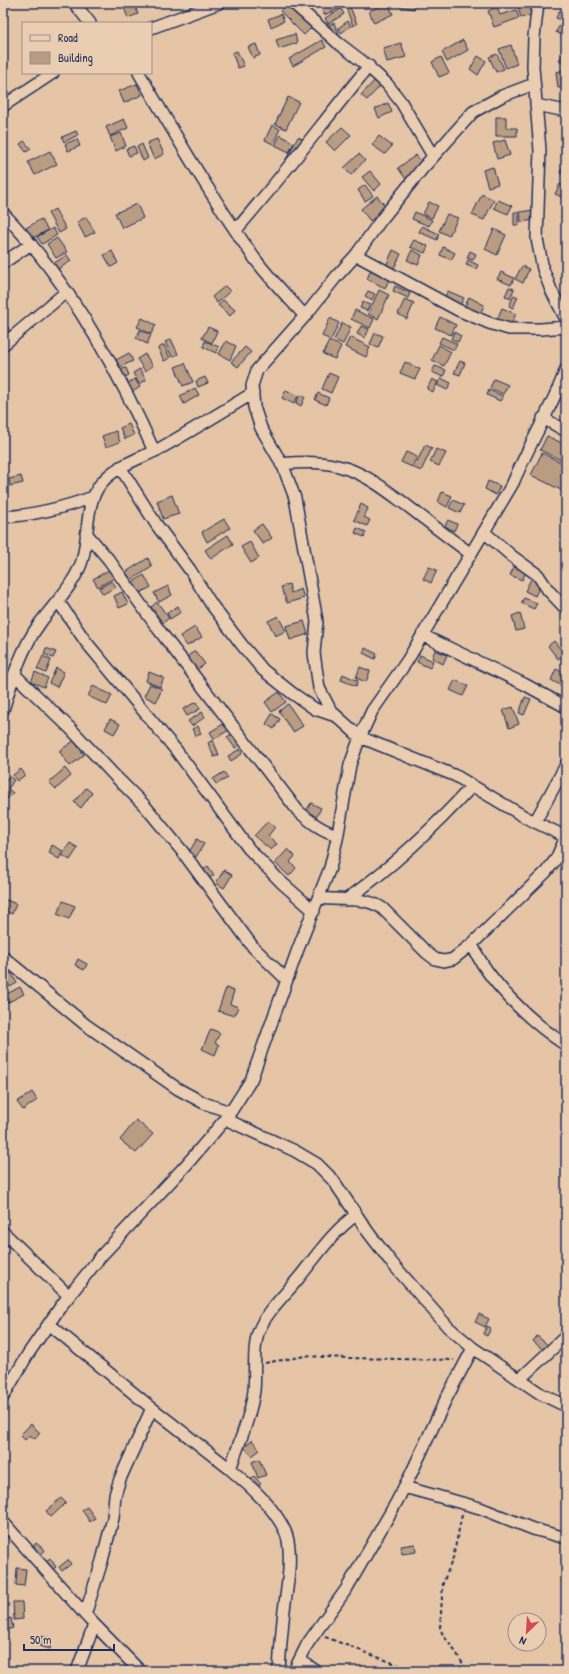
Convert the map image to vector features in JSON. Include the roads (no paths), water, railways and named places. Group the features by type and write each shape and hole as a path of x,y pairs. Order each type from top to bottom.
{"street":[{"path":"74,3 89,22"},
{"path":"152,28 219,3"},
{"path":"293,3 338,43 369,66 387,84 401,102 433,156"},
{"path":"538,3 534,37 533,67 540,150 537,240 543,269 551,290 563,309 566,320"},
{"path":"236,230 262,201 319,126 369,66"},
{"path":"3,106 51,74"},
{"path":"140,74 175,134 256,260 305,316"},
{"path":"319,898 374,903 382,908 417,944 435,959 444,961 453,959 472,944 546,872 556,860 566,837 535,822 456,776 360,737 331,711 319,688 314,653 317,621 314,594 307,569 295,498 281,464 261,428 254,407 252,386 257,370 356,255 381,220 433,156 472,112 502,96 534,84"},
{"path":"536,105 566,112"},
{"path":"3,214 31,244 66,292 116,372 154,451"},
{"path":"3,263 31,244"},
{"path":"356,255 458,310 489,323 509,329 566,327"},
{"path":"3,345 66,292"},
{"path":"3,1395 28,1354 69,1296 101,1256 187,1164 228,1116 251,1080 330,868 338,835 350,765 360,737 372,710 422,635 514,483 525,455 560,386 566,369"},
{"path":"3,710 14,674 39,625 67,588 81,564 93,496 105,478 120,467 191,431 253,393"},
{"path":"543,418 566,430"},
{"path":"281,464 306,461 345,468 363,475 386,490 471,554"},
{"path":"120,467 156,524 190,570 211,604 263,670 315,709 337,716"},
{"path":"3,517 29,515 64,507 93,496"},
{"path":"484,532 513,557 538,574 548,590 566,609"},
{"path":"86,533 109,560 159,630 298,811 326,832 338,835"},
{"path":"58,601 86,642 176,750 249,849 281,882 314,911"},
{"path":"422,635 524,684 566,707"},
{"path":"14,674 72,729 145,806 182,851 253,947 287,980"},
{"path":"535,822 566,765"},
{"path":"346,900 377,877 453,806 472,786"},
{"path":"472,944 478,957 502,990 527,1014 566,1046"},
{"path":"3,957 86,1025 166,1080 204,1103 317,1164 333,1180 356,1215 391,1262 448,1327 473,1348 542,1394 566,1406"},
{"path":"230,1469 249,1415 254,1390 256,1344 259,1331 268,1315 343,1225 356,1215"},
{"path":"3,1232 69,1296"},
{"path":"49,1324 242,1479 271,1510 285,1531 288,1546 289,1571 279,1671"},
{"path":"520,1378 566,1336"},
{"path":"294,1671 316,1633 347,1588 404,1487 448,1394 473,1348"},
{"path":"84,1615 102,1561 113,1518 115,1495 120,1479 152,1408"},
{"path":"404,1487 465,1504 532,1529 566,1538"},
{"path":"3,1522 84,1615 140,1671"},
{"path":"77,1671 94,1625"},
{"path":"300,1660 316,1671"}]}
